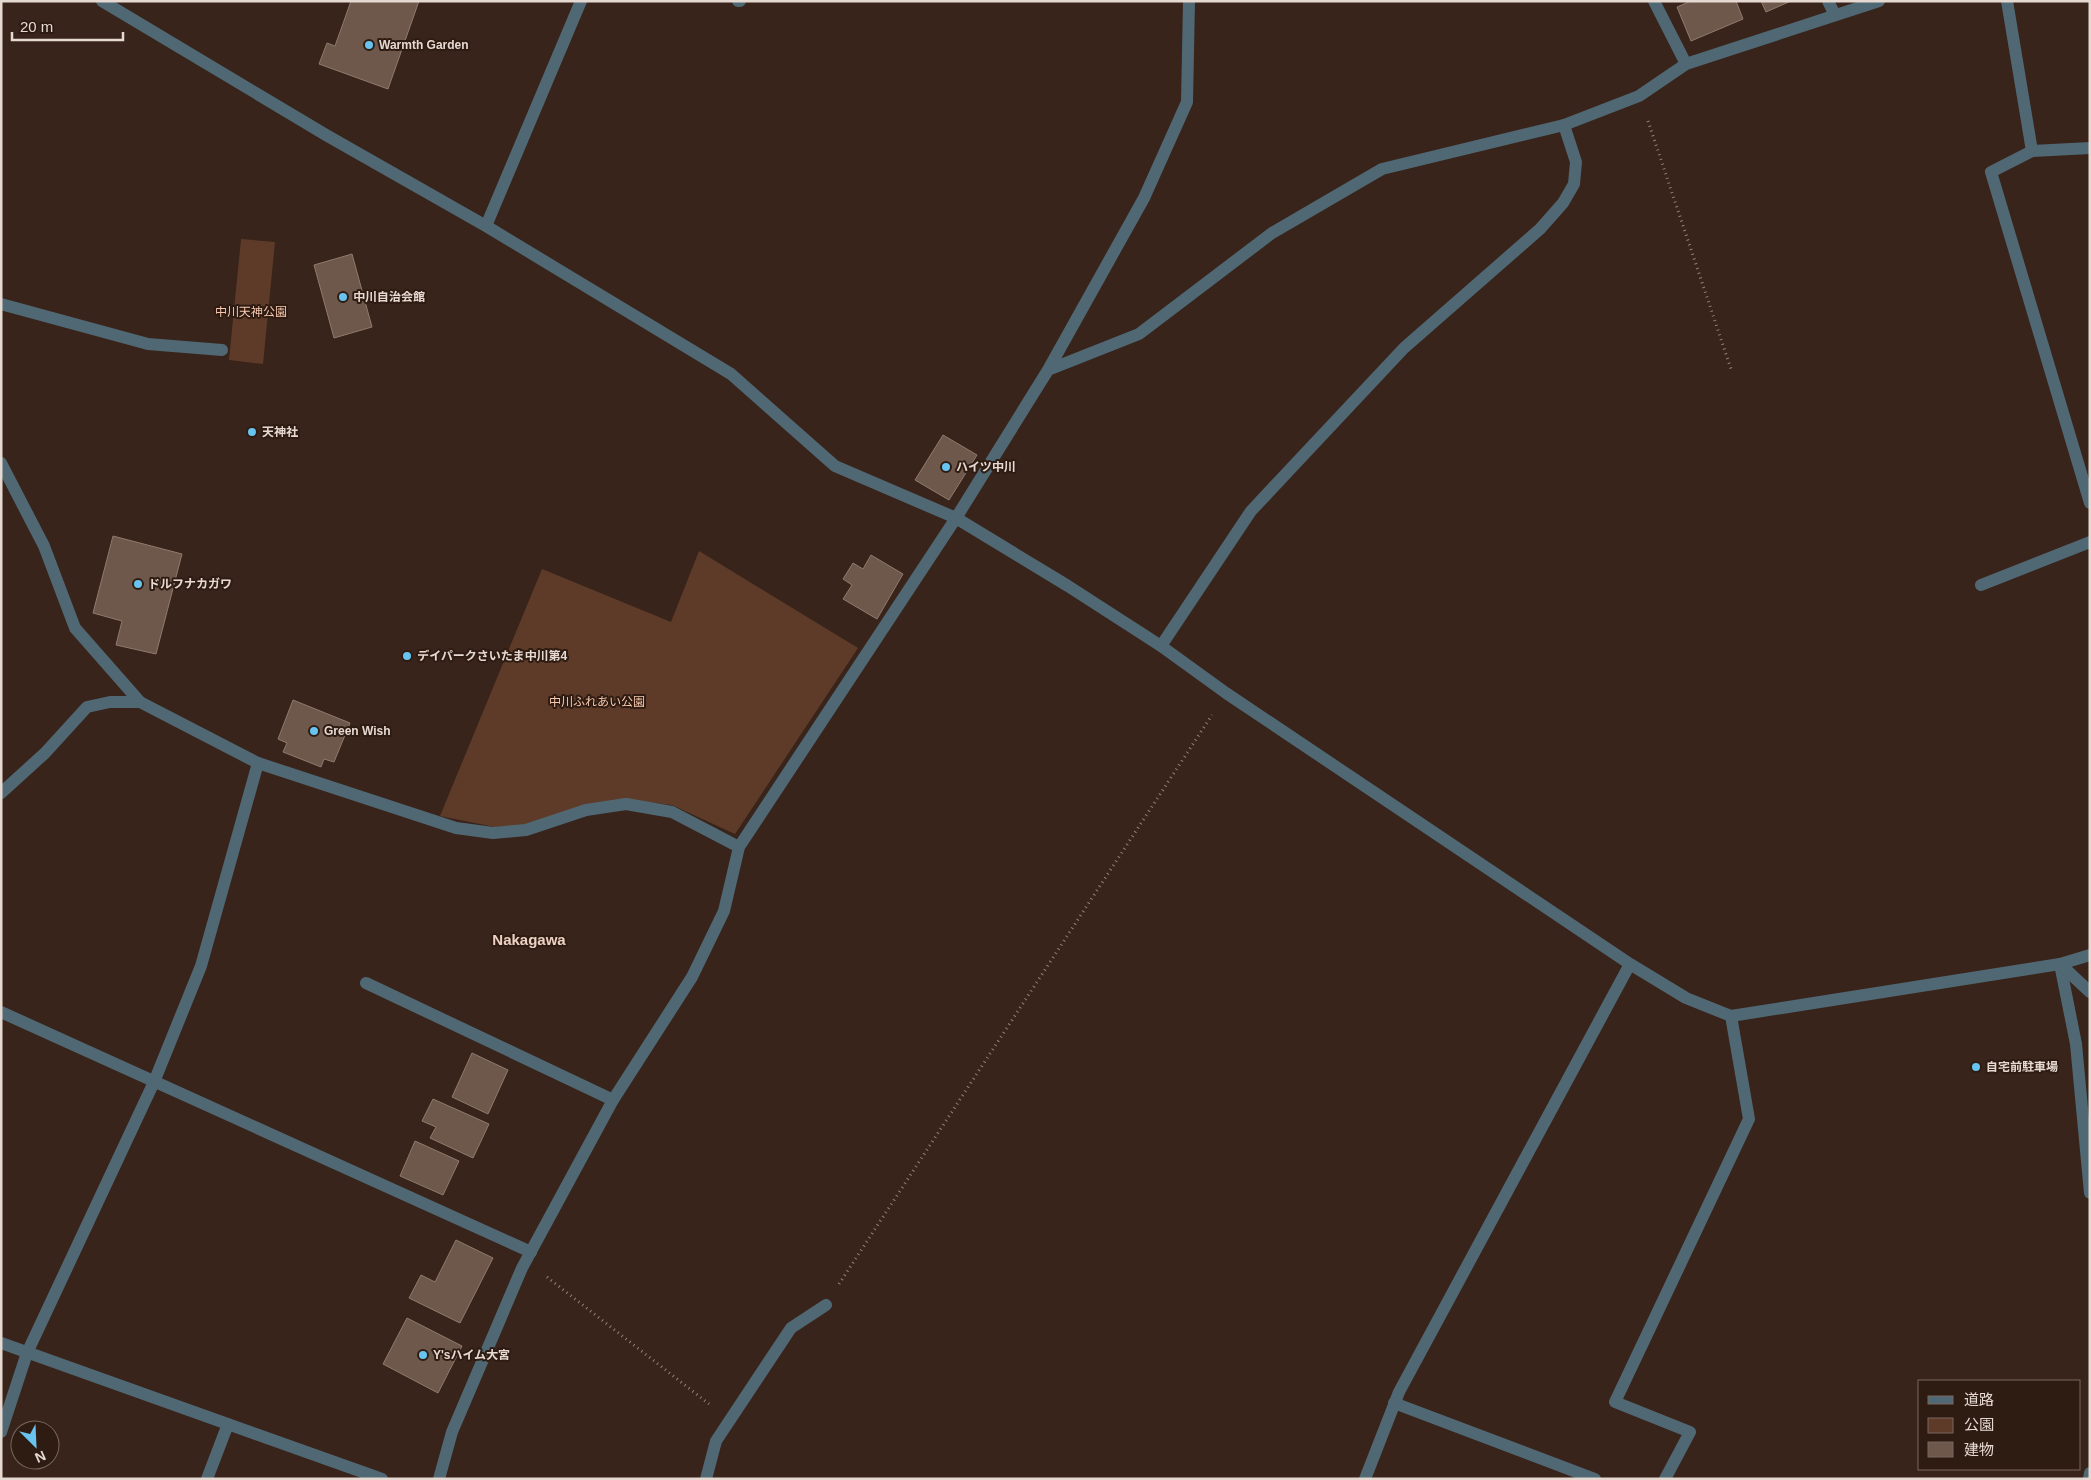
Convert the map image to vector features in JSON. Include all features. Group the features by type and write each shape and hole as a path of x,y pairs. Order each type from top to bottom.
{"street":[{"path":"102,1 326,135 486,226 731,374 835,466 956,518 1161,646 1226,693 1630,964 1686,998 1731,1016 2060,964 2090,955"},
{"path":"486,226 581,1"},
{"path":"439,1479 452,1432 528,1256 613,1100 692,977 724,911 739,847 956,518 1048,370 1144,198 1187,102 1189,1"},
{"path":"1654,1 1686,64"},
{"path":"1828,1 1834,16"},
{"path":"1048,370 1139,334 1272,234 1382,169 1564,125 1639,96 1686,64 1879,1"},
{"path":"2007,1 2032,151"},
{"path":"1161,646 1251,511 1404,348 1540,229 1563,203 1574,184 1576,162 1564,125"},
{"path":"2090,148 2032,151 1991,172 2090,503"},
{"path":"1,304 148,344 222,350"},
{"path":"1,463 44,546 75,628 140,702 258,763 456,828 493,833 526,830 586,810 626,804 672,812 739,847"},
{"path":"1981,585 2090,542"},
{"path":"1,793 45,753 87,707 110,702 140,702"},
{"path":"1,1432 27,1353 154,1082 201,966 258,763"},
{"path":"1366,1479 1394,1403 1630,964"},
{"path":"2060,964 2090,992"},
{"path":"2060,964 2076,1044 2090,1193"},
{"path":"366,982 613,1100"},
{"path":"1,1012 528,1256"},
{"path":"1665,1479 1690,1432 1615,1402 1749,1119 1731,1016"},
{"path":"706,1479 716,1441 791,1328 826,1305"},
{"path":"1,1343 382,1479"},
{"path":"1394,1403 1595,1479"},
{"path":"207,1479 228,1424"},
{"path":"2089,1479 2090,1472"}],"path":[{"path":"1639,96 1731,369"},
{"path":"826,1305 1226,693"},
{"path":"528,1256 730,1420"}],"green space":[{"name":"中川天神公園","path":"241,239 275,242 263,364 229,360"},
{"name":"中川ふれあい公園","path":"699,551 858,648 735,834 672,805 628,800 532,825 495,827 440,816 542,569 671,622"}],"building":[{"name":"Warmth Garden","path":"351,1 419,1 388,89 319,64 327,43 335,46"},
{"path":"1691,1 1736,1 1743,19 1691,41 1677,7"},
{"path":"1761,1 1791,1 1766,12"},
{"path":"352,254 372,327 334,338 314,265"},
{"name":"ハイツ中川","path":"943,435 977,455 949,500 915,480"},
{"name":"ドルフナカガワ","path":"113,536 182,554 156,654 116,645 122,621 93,613"},
{"path":"871,555 903,574 877,619 843,599 852,585 843,579 853,563 863,569"},
{"name":"Green Wish","path":"293,700 350,723 334,762 324,759 321,767 283,752 287,743 278,739"},
{"path":"472,1053 508,1070 488,1114 452,1097"},
{"path":"433,1099 489,1124 473,1158 430,1138 436,1127 422,1121"},
{"path":"415,1141 459,1161 443,1195 400,1176"},
{"path":"456,1240 493,1258 460,1323 409,1298 421,1275 435,1282"},
{"name":"Y'sハイム大宮","path":"407,1318 462,1346 438,1393 383,1364"}],"place":[{"name":"Warmth Garden","path":"369,45"},
{"name":"中川自治会館","path":"343,297"},
{"name":"天神社","path":"252,432"},
{"name":"ハイツ中川","path":"946,467"},
{"name":"ドルフナカガワ","path":"138,584"},
{"name":"デイパークさいたま中川第4","path":"407,656"},
{"name":"Green Wish","path":"314,731"},
{"name":"自宅前駐車場","path":"1976,1067"},
{"name":"Y'sハイム大宮","path":"423,1355"}],"district":[{"name":"Nakagawa","path":"529,939"}]}
